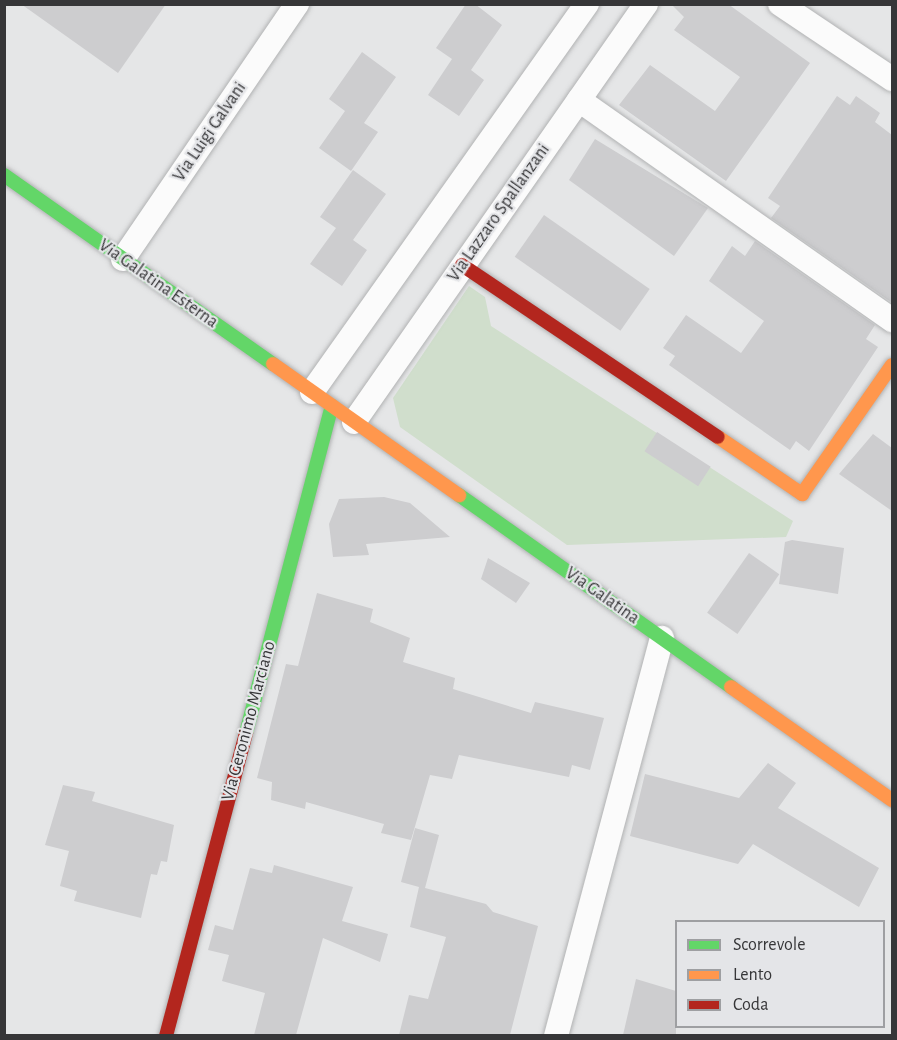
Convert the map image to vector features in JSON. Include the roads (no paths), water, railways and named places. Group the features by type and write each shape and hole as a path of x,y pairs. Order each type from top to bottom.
{"street":[{"name":"Via Luigi Galvani","path":"123,259 297,4"},
{"path":"312,392 587,4"},
{"name":"Via Lazzaro Spallanzani","path":"354,422 646,4"},
{"path":"780,4 892,79"},
{"path":"579,100 892,320"},
{"name":"Via Galatina Esterna","path":"4,175 312,392"},
{"path":"462,265 802,495 892,365"},
{"name":"Via Galatina","path":"312,392 892,800"},
{"name":"Via Geronimo Marciano","path":"166,1035 332,406"},
{"path":"556,1035 662,638"}]}
